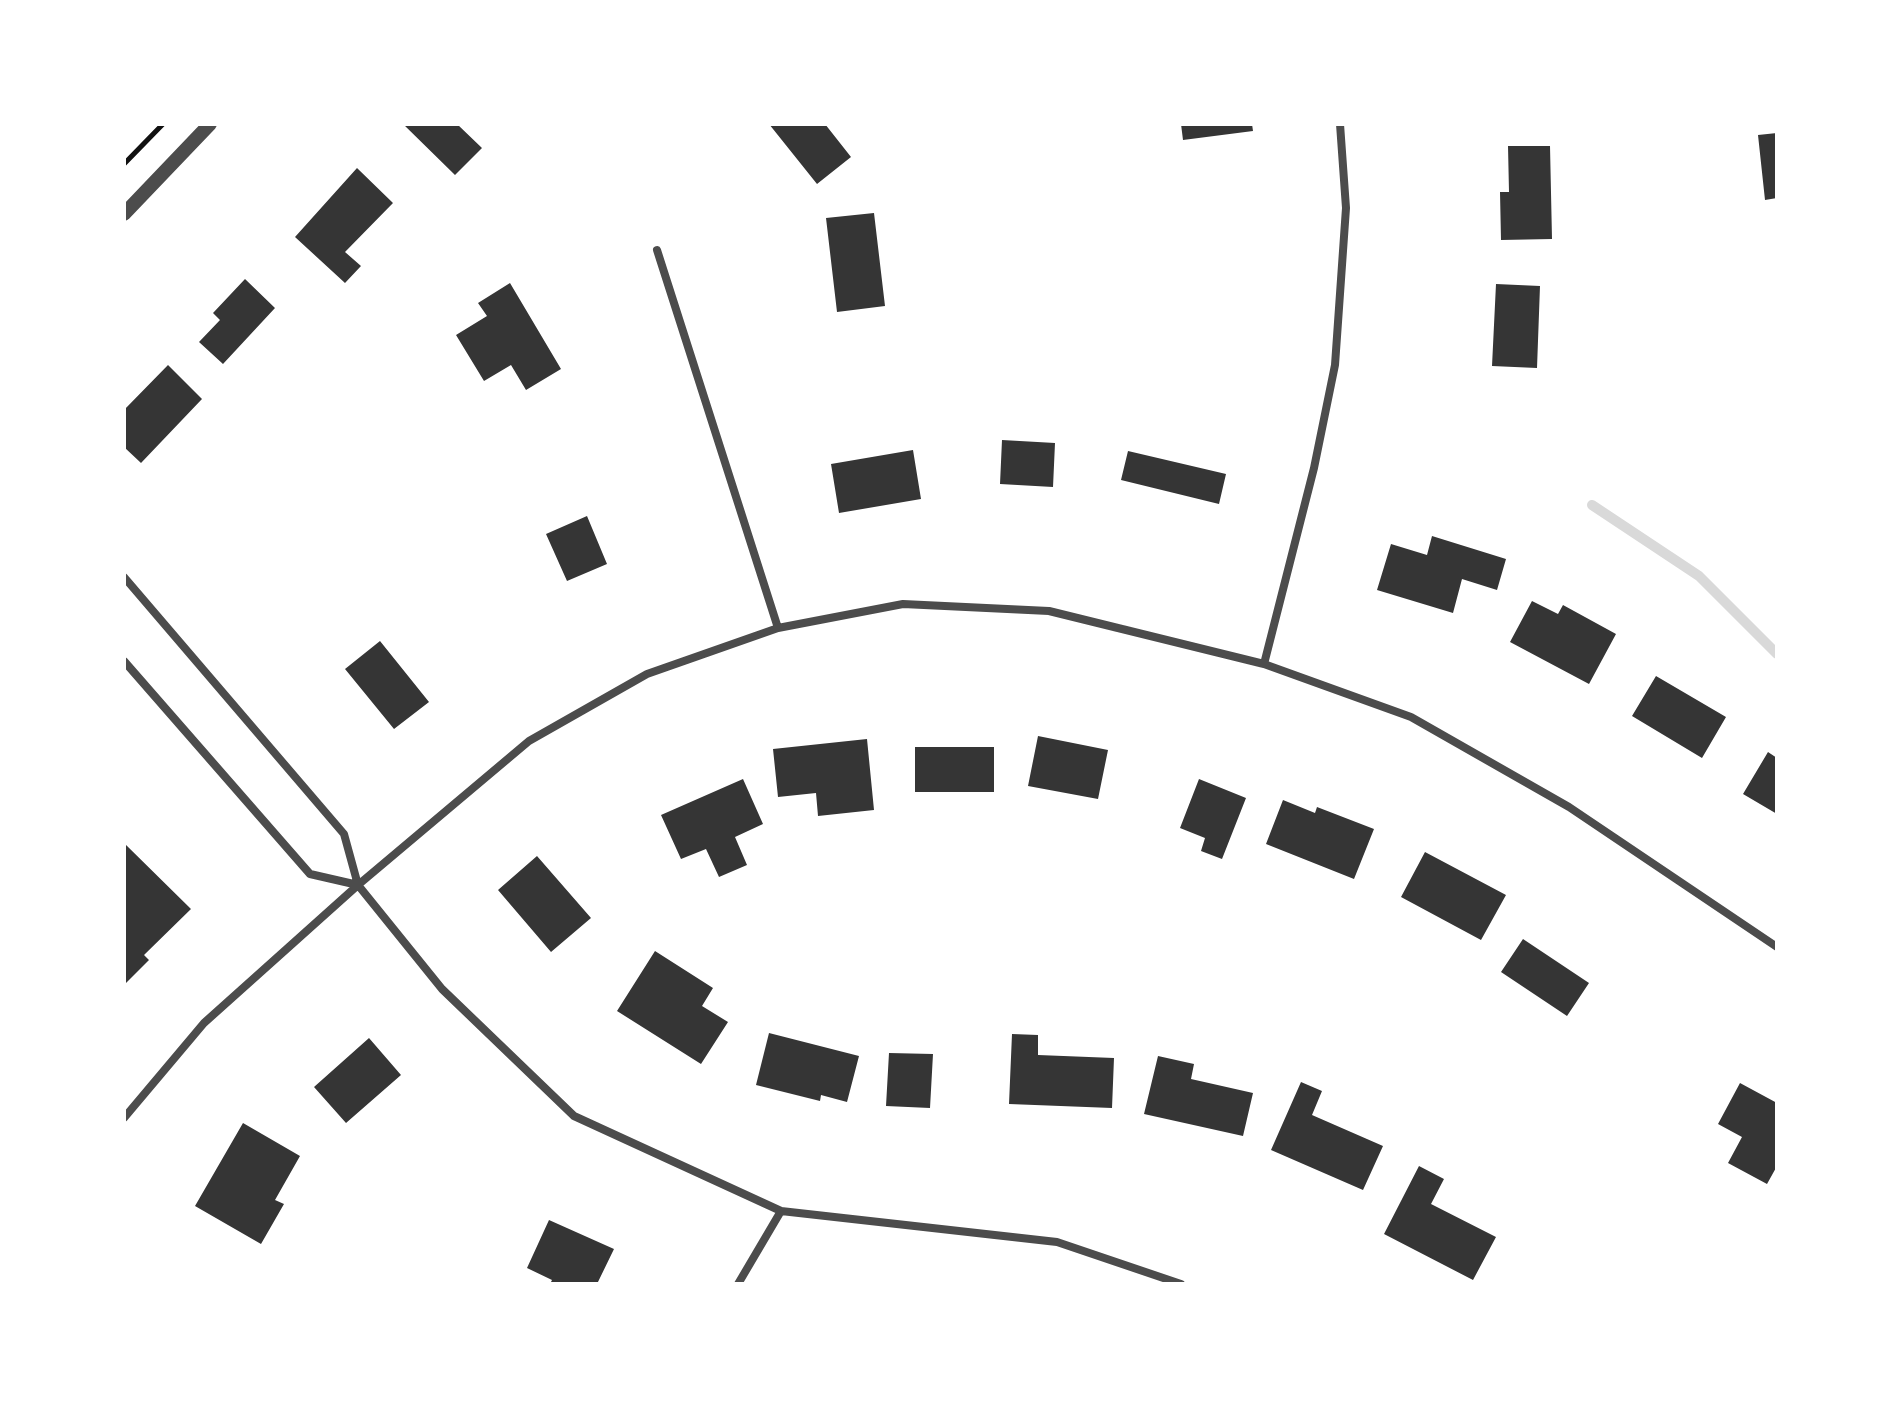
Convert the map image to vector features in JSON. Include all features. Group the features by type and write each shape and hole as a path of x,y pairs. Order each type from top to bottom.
{"street":[{"path":"124,214 210,124"},
{"path":"1264,664 1314,468 1335,365 1346,208 1340,124"},
{"path":"657,250 778,628"},
{"path":"124,577 344,834 358,885 442,989 574,1116 781,1211 1057,1242 1181,1284"},
{"path":"124,1118 204,1023 358,885 529,741 647,674 778,628 903,604 1049,611 1264,664 1411,717 1569,807 1777,947"},
{"path":"124,661 310,874 358,885"},
{"path":"738,1284 781,1211"}],"path":[{"path":"124,164 163,124"}],"building":[{"path":"403,124 457,124 482,148 455,175"},
{"path":"769,124 825,124 851,157 817,184"},
{"path":"1181,124 1252,124 1253,131 1183,140"},
{"path":"1777,133 1777,198 1765,200 1758,135"},
{"path":"1508,146 1550,146 1552,239 1501,240 1500,192 1509,192"},
{"path":"357,168 393,203 345,252 361,266 345,283 295,237"},
{"path":"874,213 885,306 837,312 826,218"},
{"path":"245,279 275,308 223,364 199,342 220,320 213,313"},
{"path":"510,283 561,369 526,390 511,365 484,381 456,335 487,316 478,303"},
{"path":"1496,284 1540,286 1537,368 1492,366"},
{"path":"168,365 202,399 141,463 124,447 124,410"},
{"path":"1002,440 1055,443 1053,487 1000,484"},
{"path":"913,450 921,499 839,513 831,464"},
{"path":"1128,451 1226,474 1219,504 1121,480"},
{"path":"587,516 607,564 567,581 546,534"},
{"path":"1432,536 1506,559 1497,590 1462,579 1453,613 1377,590 1391,544 1427,555"},
{"path":"1532,601 1558,614 1563,605 1616,634 1589,684 1510,642"},
{"path":"380,641 429,702 394,729 345,669"},
{"path":"1656,676 1726,717 1702,758 1632,716"},
{"path":"1038,736 1108,750 1098,799 1028,786"},
{"path":"867,739 874,810 818,816 816,793 778,797 773,749"},
{"path":"915,747 994,747 994,792 915,792"},
{"path":"1768,752 1777,758 1777,814 1743,794"},
{"path":"743,779 763,824 735,837 747,865 719,877 706,849 681,859 661,815"},
{"path":"1199,779 1246,798 1222,859 1201,851 1205,838 1180,828"},
{"path":"1283,800 1315,813 1317,807 1374,829 1354,879 1266,844"},
{"path":"124,843 191,909 144,955 149,960 124,985"},
{"path":"1425,852 1506,895 1481,940 1401,897"},
{"path":"537,856 591,918 551,952 498,890"},
{"path":"1523,939 1589,983 1567,1016 1501,972"},
{"path":"655,951 713,988 702,1006 728,1022 701,1064 617,1011"},
{"path":"769,1033 859,1056 847,1102 821,1095 820,1101 756,1085"},
{"path":"1012,1034 1038,1035 1038,1055 1114,1058 1112,1108 1009,1104"},
{"path":"369,1038 401,1075 346,1123 314,1087"},
{"path":"889,1053 933,1054 930,1108 886,1106"},
{"path":"1158,1056 1194,1064 1191,1079 1253,1093 1243,1136 1144,1114"},
{"path":"1301,1082 1322,1091 1312,1115 1383,1146 1363,1190 1271,1150"},
{"path":"1740,1083 1777,1103 1777,1166 1767,1184 1728,1163 1742,1137 1718,1124"},
{"path":"243,1123 300,1156 275,1200 284,1204 261,1244 195,1206"},
{"path":"1419,1166 1444,1179 1431,1204 1496,1237 1473,1280 1384,1234"},
{"path":"549,1220 614,1249 597,1284 550,1284 552,1280 527,1268"}],"waterway":[{"path":"1592,505 1699,576 1777,654"}]}
